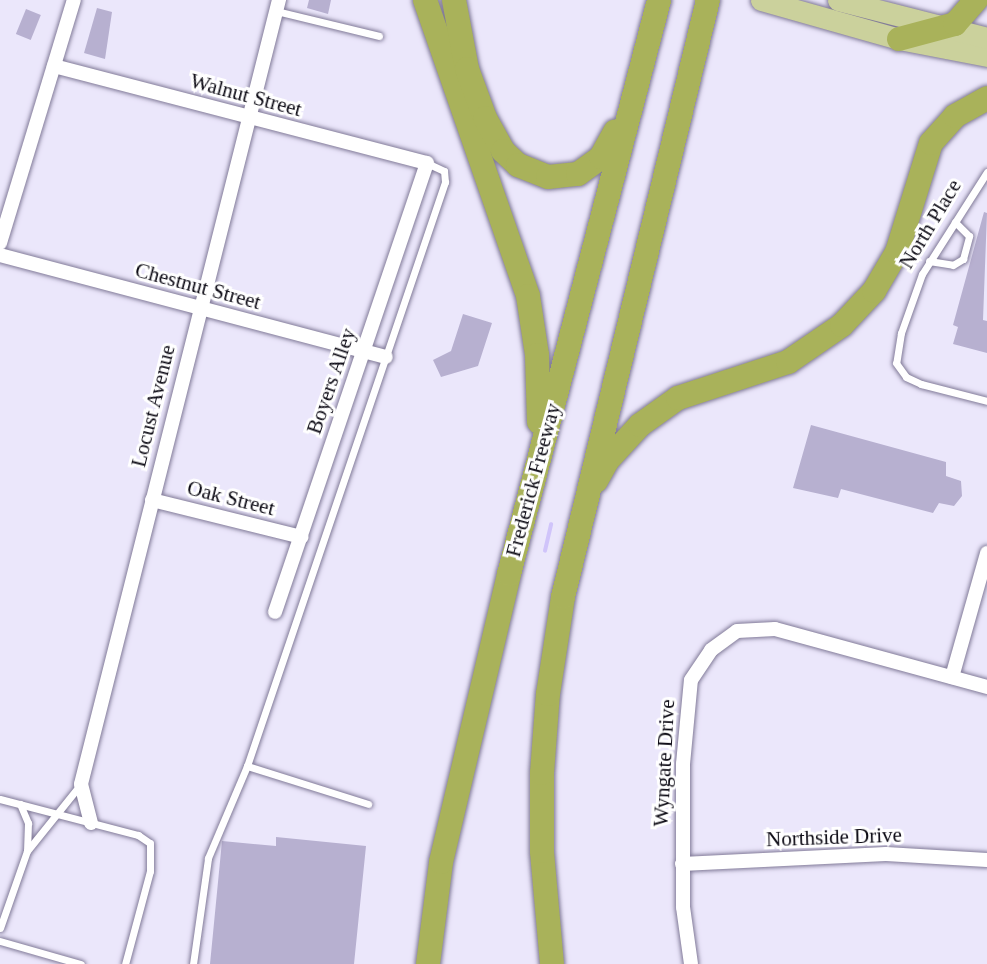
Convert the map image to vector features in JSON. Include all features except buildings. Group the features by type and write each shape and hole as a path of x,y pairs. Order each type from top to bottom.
{"highway":[{"path":"425,0 519,262 534,327 539,424 509,574"},
{"path":"454,0 457,32 481,106 503,151 518,165 533,173 563,178 591,167 601,157 631,100"},
{"path":"899,39 955,24 976,0"},
{"name":"Frederick Freeway","path":"428,964 441,862 509,574 658,2"},
{"path":"552,964 542,851 544,733 563,597 705,11"},
{"path":"584,503 607,461 660,409 706,386 745,378 788,362 842,325 874,291 897,251 931,143 955,116 987,98"}],"main road":[{"path":"761,0 899,39 987,56"},
{"path":"838,0 987,38"}],"street":[{"path":"0,243 74,0"},
{"name":"Locust Avenue","path":"91,823 81,784 198,307 278,6"},
{"name":"Walnut Street","path":"54,66 427,163"},
{"name":"Boyers Alley","path":"275,612 427,163"},
{"name":"Chestnut Street","path":"0,255 386,357"},
{"name":"Oak Street","path":"152,499 300,537"},
{"path":"952,677 987,554"},
{"name":"Wyngate Drive","path":"691,964 682,864 688,697 698,664 723,639 737,631 775,629 987,687"},
{"name":"Northside Drive","path":"682,864 886,854 987,860"}],"lane":[{"path":"278,6 379,36"},
{"path":"193,964 208,858 247,766 446,176 438,166 427,163"},
{"name":"North Place","path":"987,172 929,261 901,333 896,363 906,377 921,384 987,401"},
{"path":"929,261 953,265 963,259 969,236 955,222"},
{"path":"247,766 368,804"},
{"path":"27,851 59,815 81,784"},
{"path":"0,799 138,835 153,850 125,964"},
{"path":"0,928 27,851 28,823 20,804"},
{"path":"0,941 81,964"}],"waterway":[{"path":"545,551 551,525"}]}
